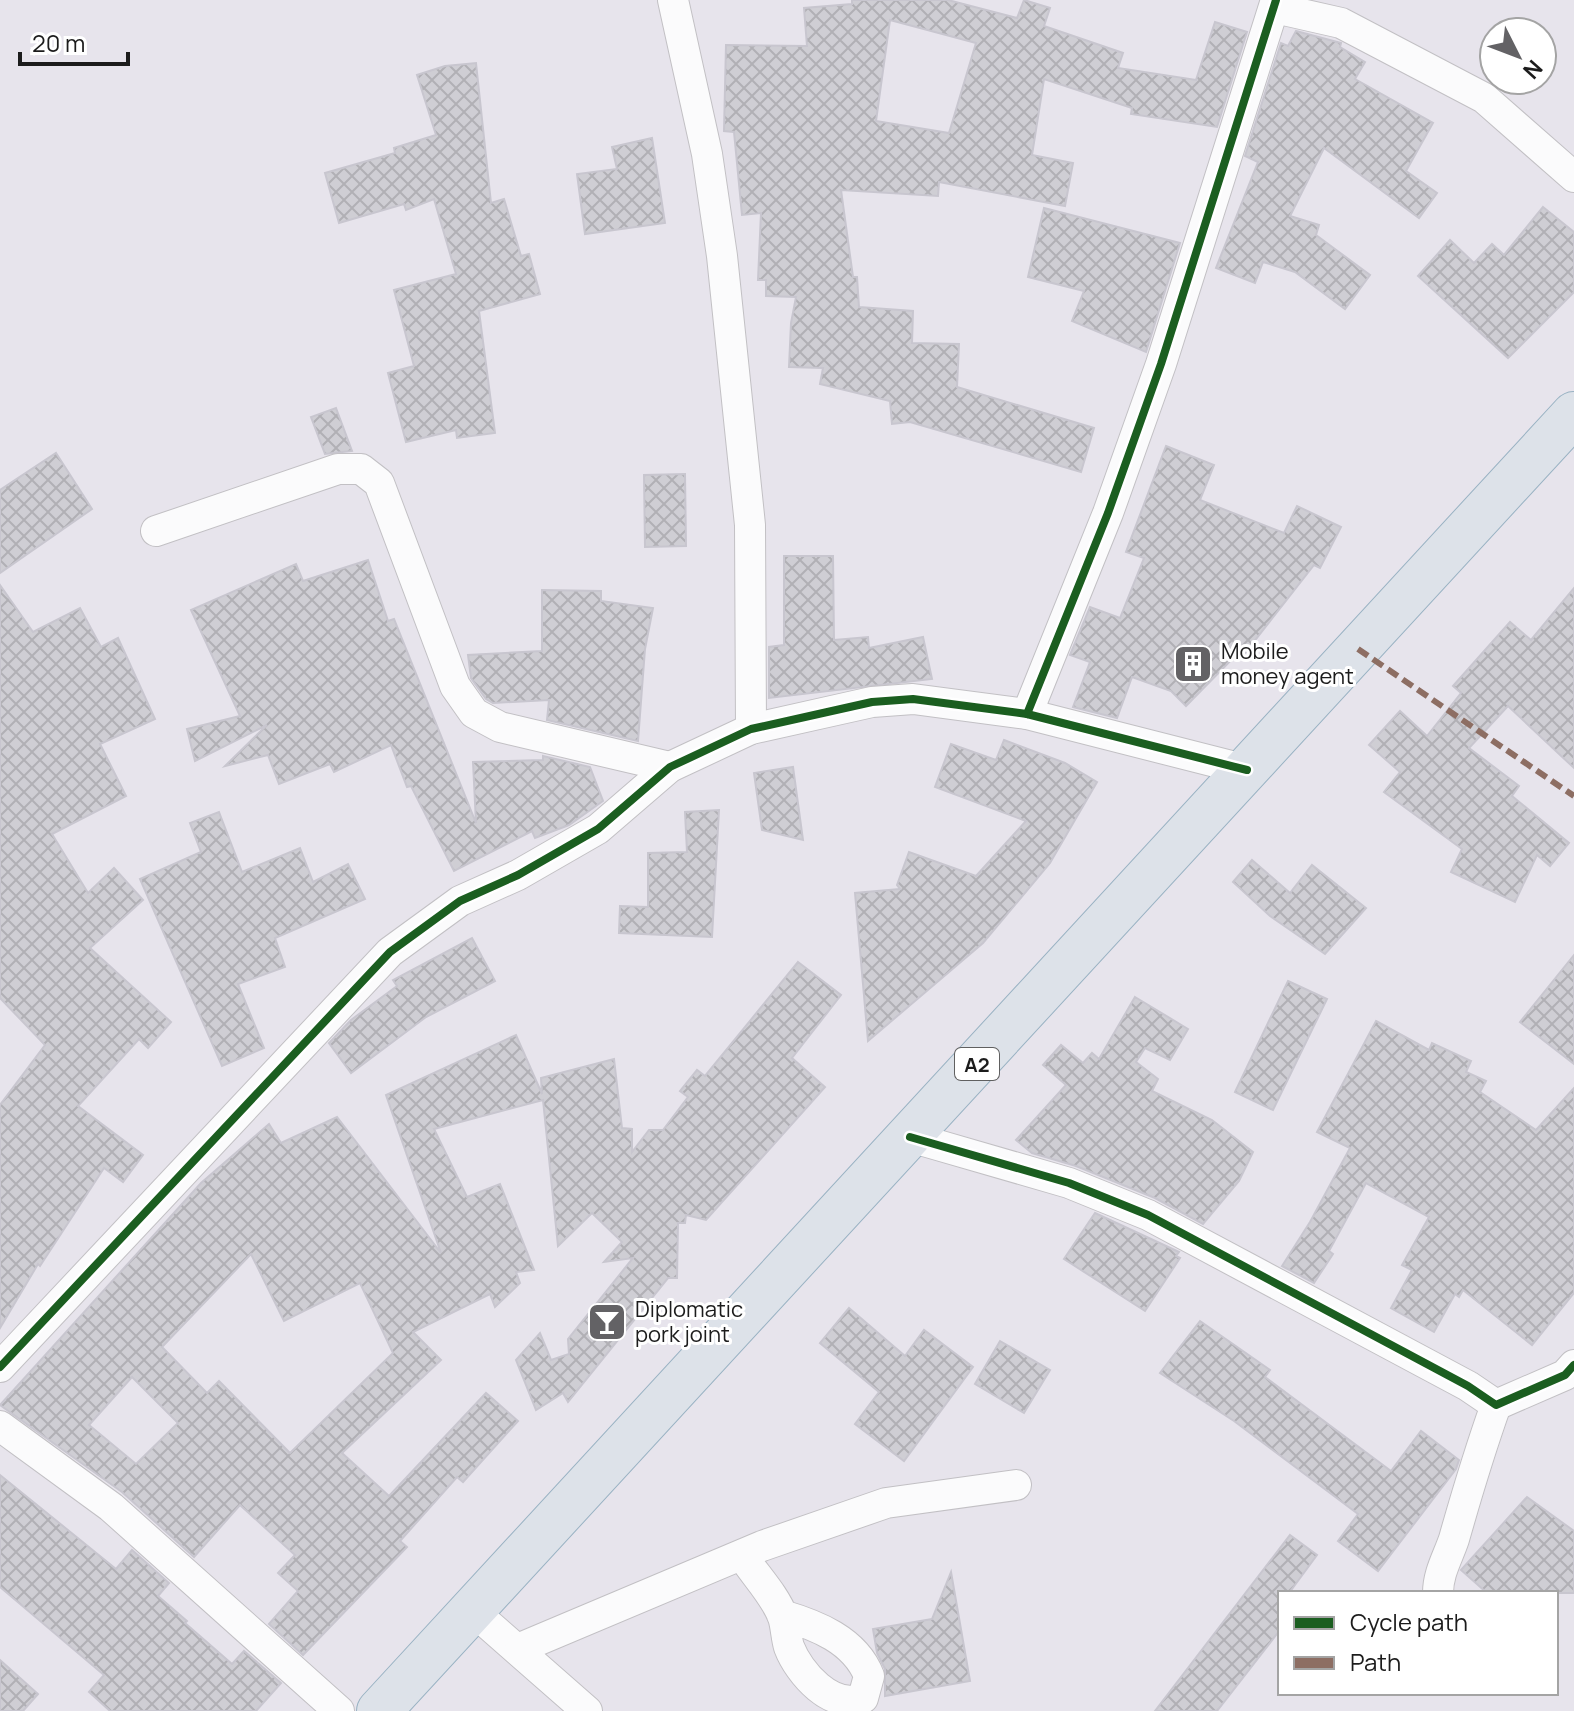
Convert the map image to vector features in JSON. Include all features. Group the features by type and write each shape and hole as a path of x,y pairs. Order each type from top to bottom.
{"highway":[{"name":"A2","path":"379,1711 1574,414"}],"street":[{"path":"673,0 707,154 722,256 750,525 751,729"},
{"path":"1027,714 1108,513 1161,364 1275,4 1341,23 1484,98 1574,177"},
{"path":"156,531 338,469 361,469 379,483 455,686 474,713 500,727 670,767"},
{"path":"0,1367 390,952 460,901 518,875 598,829 670,767 751,729 872,702 913,699 1027,714 1247,770"},
{"path":"910,1137 1069,1183 1148,1215 1468,1386 1496,1405"},
{"path":"1438,1591 1438,1581 1453,1541 1466,1488 1496,1405 1565,1375 1574,1365"},
{"path":"0,1426 111,1507 339,1711"},
{"path":"520,1648 742,1555 886,1503 1016,1485"},
{"path":"742,1555 782,1615"},
{"path":"473,1611 520,1648 587,1711"}],"building":[{"path":"852,0 948,0 1017,18 1024,0 1050,8 1044,26 1123,53 1118,68 1196,80 1215,22 1247,32 1217,127 1131,114 1132,108 1044,79 1032,155 1073,163 1065,206 939,182 938,196 841,190 853,277 857,277 859,307 913,311 912,343 959,344 957,387 1094,428 1081,472 910,422 892,424 890,401 820,384 823,368 789,367 796,297 766,296 766,280 758,280 761,213 742,215 734,132 724,131 726,45 807,46 804,8 852,4","holes":["890,20 976,43 949,133 876,121"]},
{"path":"1296,31 1341,43 1340,47 1365,62 1355,79 1433,123 1406,171 1437,193 1419,218 1324,148 1290,216 1319,225 1316,235 1370,275 1345,309 1295,272 1263,262 1255,283 1216,268 1258,162 1245,156 1281,43 1288,46"},
{"path":"476,63 491,203 504,199 521,256 529,254 540,294 479,311 495,433 457,438 456,430 406,442 388,373 414,366 394,290 456,274 434,199 406,210 404,204 339,223 325,173 395,153 394,148 436,135 417,75 445,66"},
{"path":"652,138 665,223 585,234 577,174 617,169 612,147"},
{"path":"1543,207 1574,232 1574,292 1508,358 1418,276 1450,240 1474,263 1492,244 1504,255"},
{"path":"1044,208 1180,243 1146,352 1072,321 1084,291 1028,277"},
{"path":"336,408 352,451 325,454 311,417"},
{"path":"1166,446 1214,465 1200,500 1284,533 1297,506 1341,527 1320,568 1314,565 1245,653 1241,650 1186,706 1171,691 1132,677 1117,718 1073,707 1090,662 1070,655 1090,607 1120,618 1144,558 1126,552"},
{"path":"56,453 92,509 0,573 0,490"},
{"path":"685,474 686,546 645,547 644,475"},
{"path":"784,556 833,556 834,640 868,637 869,648 923,637 932,679 769,698 769,647 784,645"},
{"path":"368,560 388,621 394,619 476,823 473,762 543,760 543,756 590,767 603,801 569,825 535,838 532,831 454,871 411,786 407,787 391,745 334,772 330,764 279,784 268,755 225,766 267,725 195,761 187,729 240,716 191,610 296,564 303,581"},
{"path":"0,585 33,632 80,608 101,647 118,638 155,719 100,744 126,796 52,834 88,893 114,868 143,900 90,948 171,1022 148,1048 139,1039 78,1106 143,1155 123,1182 104,1168 40,1266 38,1264 0,1328 0,1105 45,1045 0,998"},
{"path":"1574,588 1574,768 1508,706 1469,748 1519,786 1512,796 1569,843 1550,866 1537,855 1515,902 1451,872 1462,849 1384,792 1400,772 1369,745 1400,711 1427,736 1461,693 1453,686 1510,622 1531,640"},
{"path":"542,590 601,591 601,601 653,608 645,649 638,741 547,720 549,700 493,703 486,699 471,678 468,655 542,651"},
{"path":"1004,740 1065,763 1097,782 1050,863 983,943 868,1041 855,893 900,889 897,885 909,852 976,876 1026,821 935,787 951,744 996,760"},
{"path":"793,767 803,840 762,830 754,773"},
{"path":"719,810 712,937 619,933 620,906 648,907 648,853 687,852 685,812"},
{"path":"219,812 242,872 300,848 313,882 348,864 365,899 275,938 285,967 238,984 264,1048 222,1066 140,879 201,852 190,823"},
{"path":"1252,860 1290,893 1312,865 1366,908 1325,954 1270,916 1233,882"},
{"path":"472,938 495,981 426,1017 351,1073 329,1043 351,1020 397,986 393,980"},
{"path":"1574,955 1574,1064 1520,1022"},
{"path":"798,962 841,995 792,1058 825,1087 706,1220 686,1215 685,1223 678,1223 677,1278 668,1278 568,1402 563,1393 536,1410 516,1360 540,1333 551,1360 569,1354 568,1339 633,1258 604,1262 622,1242 592,1213 558,1246 543,1100 434,1129 467,1197 500,1184 534,1270 516,1272 520,1283 495,1307 490,1294 413,1332 441,1360 342,1453 389,1496 486,1393 518,1421 463,1482 457,1477 400,1541 407,1547 303,1655 269,1624 298,1591 278,1573 295,1555 240,1505 194,1557 122,1492 0,1405 201,1183 269,1124 281,1143 337,1117 441,1253 386,1095 516,1035 542,1094 541,1078 614,1059 622,1128 632,1129 632,1152 649,1130 663,1130 688,1097 680,1091 697,1070 705,1076","holes":["251,1254 284,1321 360,1283 393,1353 290,1453 219,1381 207,1393 162,1347","132,1377 178,1423 136,1464 89,1425"]},
{"path":"1288,981 1327,999 1273,1110 1235,1092"},
{"path":"1135,997 1188,1029 1170,1060 1145,1048 1136,1062 1158,1079 1152,1091 1212,1120 1253,1152 1239,1181 1203,1224 1155,1198 1076,1166 1032,1153 1016,1140 1066,1085 1043,1065 1061,1045 1083,1063 1092,1053 1099,1059"},
{"path":"1376,1021 1429,1050 1432,1043 1471,1061 1466,1072 1486,1081 1480,1092 1536,1130 1574,1088 1574,1293 1532,1345 1463,1290 1459,1297 1455,1294 1434,1332 1391,1308 1412,1270 1402,1265 1429,1217 1366,1183 1329,1251 1333,1254 1314,1283 1282,1266 1350,1148 1317,1132"},
{"path":"1095,1213 1179,1252 1176,1256 1180,1258 1145,1311 1064,1259"},
{"path":"849,1308 905,1356 924,1330 973,1367 904,1461 855,1424 879,1392 820,1343"},
{"path":"1200,1321 1270,1370 1265,1377 1391,1471 1421,1431 1459,1460 1456,1469 1378,1571 1338,1541 1358,1514 1234,1421 1160,1373"},
{"path":"1000,1341 1050,1370 1024,1413 975,1384"},
{"path":"0,1475 116,1569 132,1550 169,1583 158,1596 187,1621 185,1623 232,1664 244,1651 281,1683 256,1711 110,1711 89,1692 104,1675 0,1587"},
{"path":"1527,1497 1574,1531 1574,1593 1485,1591 1461,1570"},
{"path":"1290,1535 1317,1555 1290,1591 1278,1591 1278,1633 1217,1711 1155,1711"},
{"path":"951,1572 970,1681 885,1696 885,1669 877,1653 873,1629 932,1619"},
{"path":"0,1660 38,1694 23,1711 0,1711"}],"marked path":[{"path":"1358,649 1574,796"}],"cycle path":[{"path":"1027,714 1108,513 1161,364 1276,0"},
{"path":"0,1367 390,952 460,901 518,875 598,829 670,767 751,729 872,702 913,699 1027,714 1247,770"},
{"path":"910,1137 1069,1183 1148,1215 1468,1386 1496,1405 1565,1375 1574,1365"}],"place":[{"name":"Mobile money agent","path":"1193,664"},
{"name":"Diplomatic pork joint","path":"607,1322"}]}
